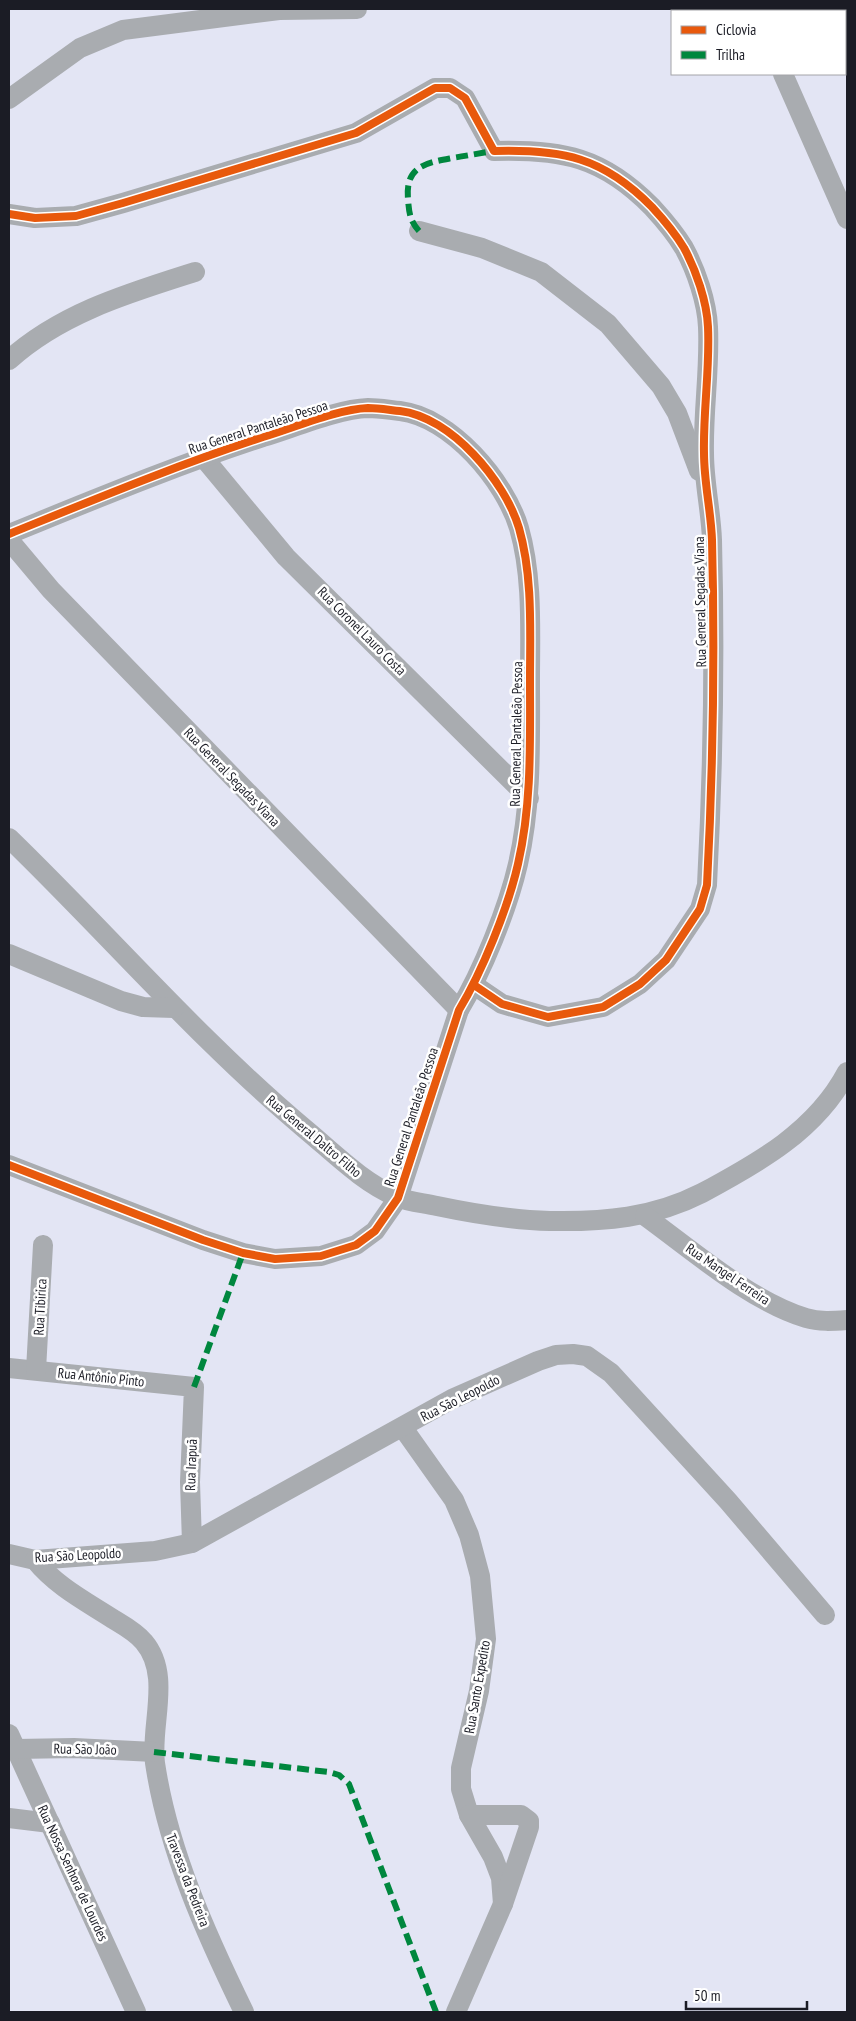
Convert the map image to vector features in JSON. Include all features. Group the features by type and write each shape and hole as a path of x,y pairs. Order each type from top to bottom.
{"street":[{"path":"9,99 80,48 123,30 279,10 357,9"},
{"path":"783,75 847,219"},
{"name":"Rua General Segadas Viana","path":"9,214 35,218 76,216 123,203 356,133 435,88 450,88 464,98 494,151 531,150 578,157 608,170 634,189 667,223 684,249 700,289 708,325 704,452 712,537 714,690 708,885 700,910 666,960 640,984 602,1007 548,1017 502,1004 474,985"},
{"name":"Rua General Segadas Viana","path":"419,231 482,248 541,272 608,324 661,386 677,413 706,487"},
{"path":"9,360 27,343 62,322 115,298 194,272"},
{"name":"Rua General Pantaleão Pessoa","path":"9,534 203,457 328,416 366,408 404,411 425,417 454,436 484,466 505,497 519,527 527,571 530,638 529,798 518,866 474,985 459,1010 398,1198 375,1232 356,1245 321,1256 275,1259 243,1253 203,1240 9,1165"},
{"name":"Rua Coronel Lauro Costa","path":"203,457 286,556 529,798"},
{"name":"Rua General Segadas Viana","path":"9,540 51,590 459,1010"},
{"name":"Rua General Daltro Filho","path":"9,838 54,882 174,1008 268,1098 364,1179 398,1198 512,1220 572,1222 645,1216 682,1203 777,1150 829,1099 847,1072"},
{"path":"9,954 121,1001 143,1007 174,1008"},
{"name":"Rua Mangel Ferreira","path":"645,1216 760,1298 806,1318 820,1321 847,1320"},
{"name":"Rua Tibirica","path":"36,1370 43,1244"},
{"name":"Rua São Leopoldo","path":"9,1554 35,1560 155,1552 192,1543 403,1428 452,1399 556,1355 587,1356 611,1373 647,1410 825,1616"},
{"name":"Rua Antônio Pinto","path":"9,1368 194,1386"},
{"name":"Rua Irapuã","path":"192,1543 190,1482 194,1386"},
{"name":"Rua Santo Expedito","path":"403,1428 454,1500 469,1535 480,1576 486,1639 479,1691 461,1768 461,1790 469,1815 493,1857 501,1878 503,1904"},
{"name":"Travessa da Pedreira","path":"35,1560 46,1574 63,1588 127,1628 144,1642 155,1662 158,1692 154,1752 171,1839 204,1923 244,2012"},
{"name":"Rua São João","path":"13,1742 74,1748 154,1752"},
{"name":"Rua Nossa Senhora de Lourdes","path":"13,1742 136,2012"},
{"name":"Rua Santo Expedito","path":"456,2012 503,1904 528,1836 529,1821 521,1815 469,1815"},
{"path":"9,1818 50,1823"}],"marked path":[{"path":"419,231 412,220 408,204 408,188 414,173 426,164 494,151"},
{"path":"194,1387 243,1253"},
{"path":"154,1752 329,1772 339,1775 349,1784 436,2012"}],"cycle path":[{"path":"9,214 35,218 76,216 123,203 356,133 435,88 450,88 465,98 494,151 540,152 561,155 598,167 634,190 652,207 684,248 700,286 706,307 708,327 704,453 712,540 713,669 711,799 707,885 700,909 666,960 640,984 603,1007 548,1017 502,1004 474,985"},
{"path":"9,534 167,471 316,419 356,409 372,408 400,411 419,416 438,425 456,438 489,472 502,491 519,528 527,565 530,604 530,749 528,795 523,841 514,881 485,959 459,1010 398,1198 375,1231 356,1245 321,1256 275,1259 243,1253 203,1240 9,1165"}]}
